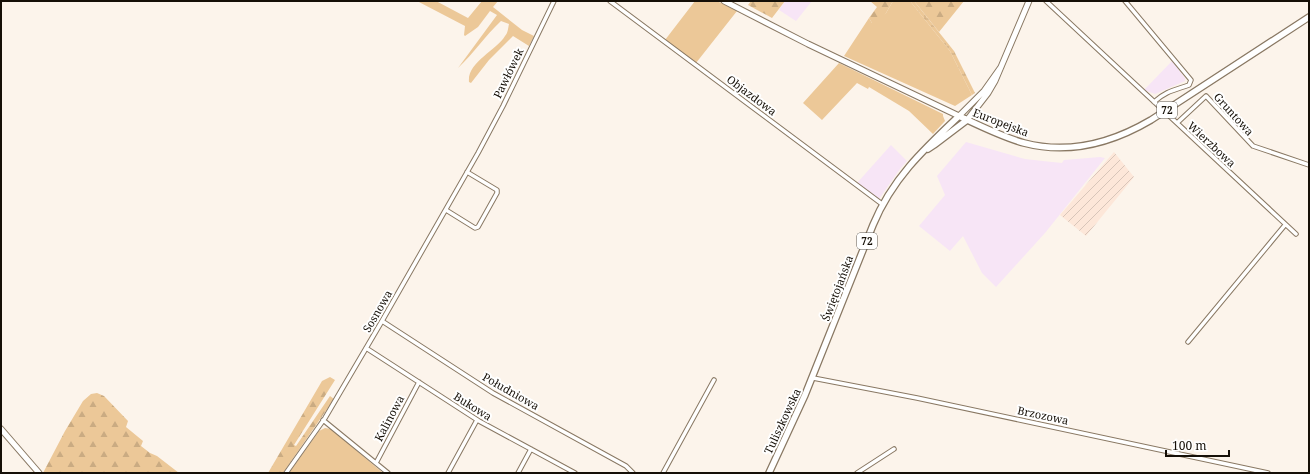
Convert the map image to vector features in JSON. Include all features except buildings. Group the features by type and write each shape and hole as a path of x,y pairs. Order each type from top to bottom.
{"main road":[{"name":"Europejska","path":"724,1 808,44 996,133 1035,146 1067,148 1100,143 1117,138 1142,126 1309,17"},
{"name":"Świętojańska","path":"926,150 967,120 988,93 995,81 1029,1"},
{"name":"Świętojańska","path":"812,378 882,204 899,178 939,135 984,91 1000,67"},
{"name":"Tuliszkowska","path":"769,473 790,431 812,378"},
{"path":"1,428 39,473"}],"street":[{"name":"Pawłówek","path":"478,153 503,106 554,1"},
{"name":"Objazdowa","path":"610,1 882,204"},
{"name":"Wierzbowa","path":"1046,1 1296,234"},
{"path":"1125,1 1191,80 1191,84 1164,94 1154,102"},
{"name":"Gruntowa","path":"1177,123 1206,96 1253,146 1309,165"},
{"name":"Sosnowa","path":"286,473 323,420 382,321 478,153"},
{"path":"446,210 475,228 478,227 497,193 497,190 467,172"},
{"path":"1188,342 1285,225"},
{"name":"Południowa","path":"382,321 493,393 626,466 633,473"},
{"name":"Bukowa","path":"366,348 477,420 575,473"},
{"name":"Brzozowa","path":"812,378 917,398 1268,473"},
{"path":"663,473 714,380"},
{"name":"Kalinowa","path":"376,463 419,382"},
{"path":"323,420 388,473"},
{"path":"448,473 477,420"},
{"path":"518,473 531,449"},
{"path":"857,473 894,449"}],"shaded area":[{"path":"785,1 812,1 796,21 779,10"},
{"path":"1172,61 1185,78 1185,81 1155,94 1144,90"},
{"path":"966,142 1025,159 1062,163 1064,160 1100,157 1105,158 1045,233 996,287 982,273 963,236 950,251 919,226 945,195 937,176"},
{"path":"891,145 907,161 879,199 857,183"},
{"path":"1114,152 1134,177 1086,236 1060,215"}],"green space":[{"path":"417,1 436,1 468,18 482,1 498,1 493,7 522,30 534,36 529,46 513,36 489,60 471,83 469,82 473,68 501,41 507,33 509,24 501,21 458,68 497,15 490,11 478,27 465,36 465,26"},
{"path":"695,1 717,1 737,11 696,63 665,40"},
{"path":"751,1 785,1 772,18 748,5"},
{"path":"870,1 893,1 878,23 872,23 869,18 877,7"},
{"path":"893,1 910,1 950,51 972,95 955,106 844,56 869,18 872,23 886,13"},
{"path":"910,1 914,1 954,51 975,93 972,95 950,51"},
{"path":"914,1 964,1 939,32"},
{"path":"839,63 943,114 945,121 933,134 909,111 869,87 868,89 857,83 822,120 803,103"},
{"path":"330,377 335,380 294,445 296,446 330,396 334,399 283,473 268,473 322,381"},
{"path":"97,393 104,396 128,421 126,427 143,441 141,446 179,473 43,473 83,401 91,394"},
{"path":"325,428 331,429 383,473 289,473 319,431"}]}
